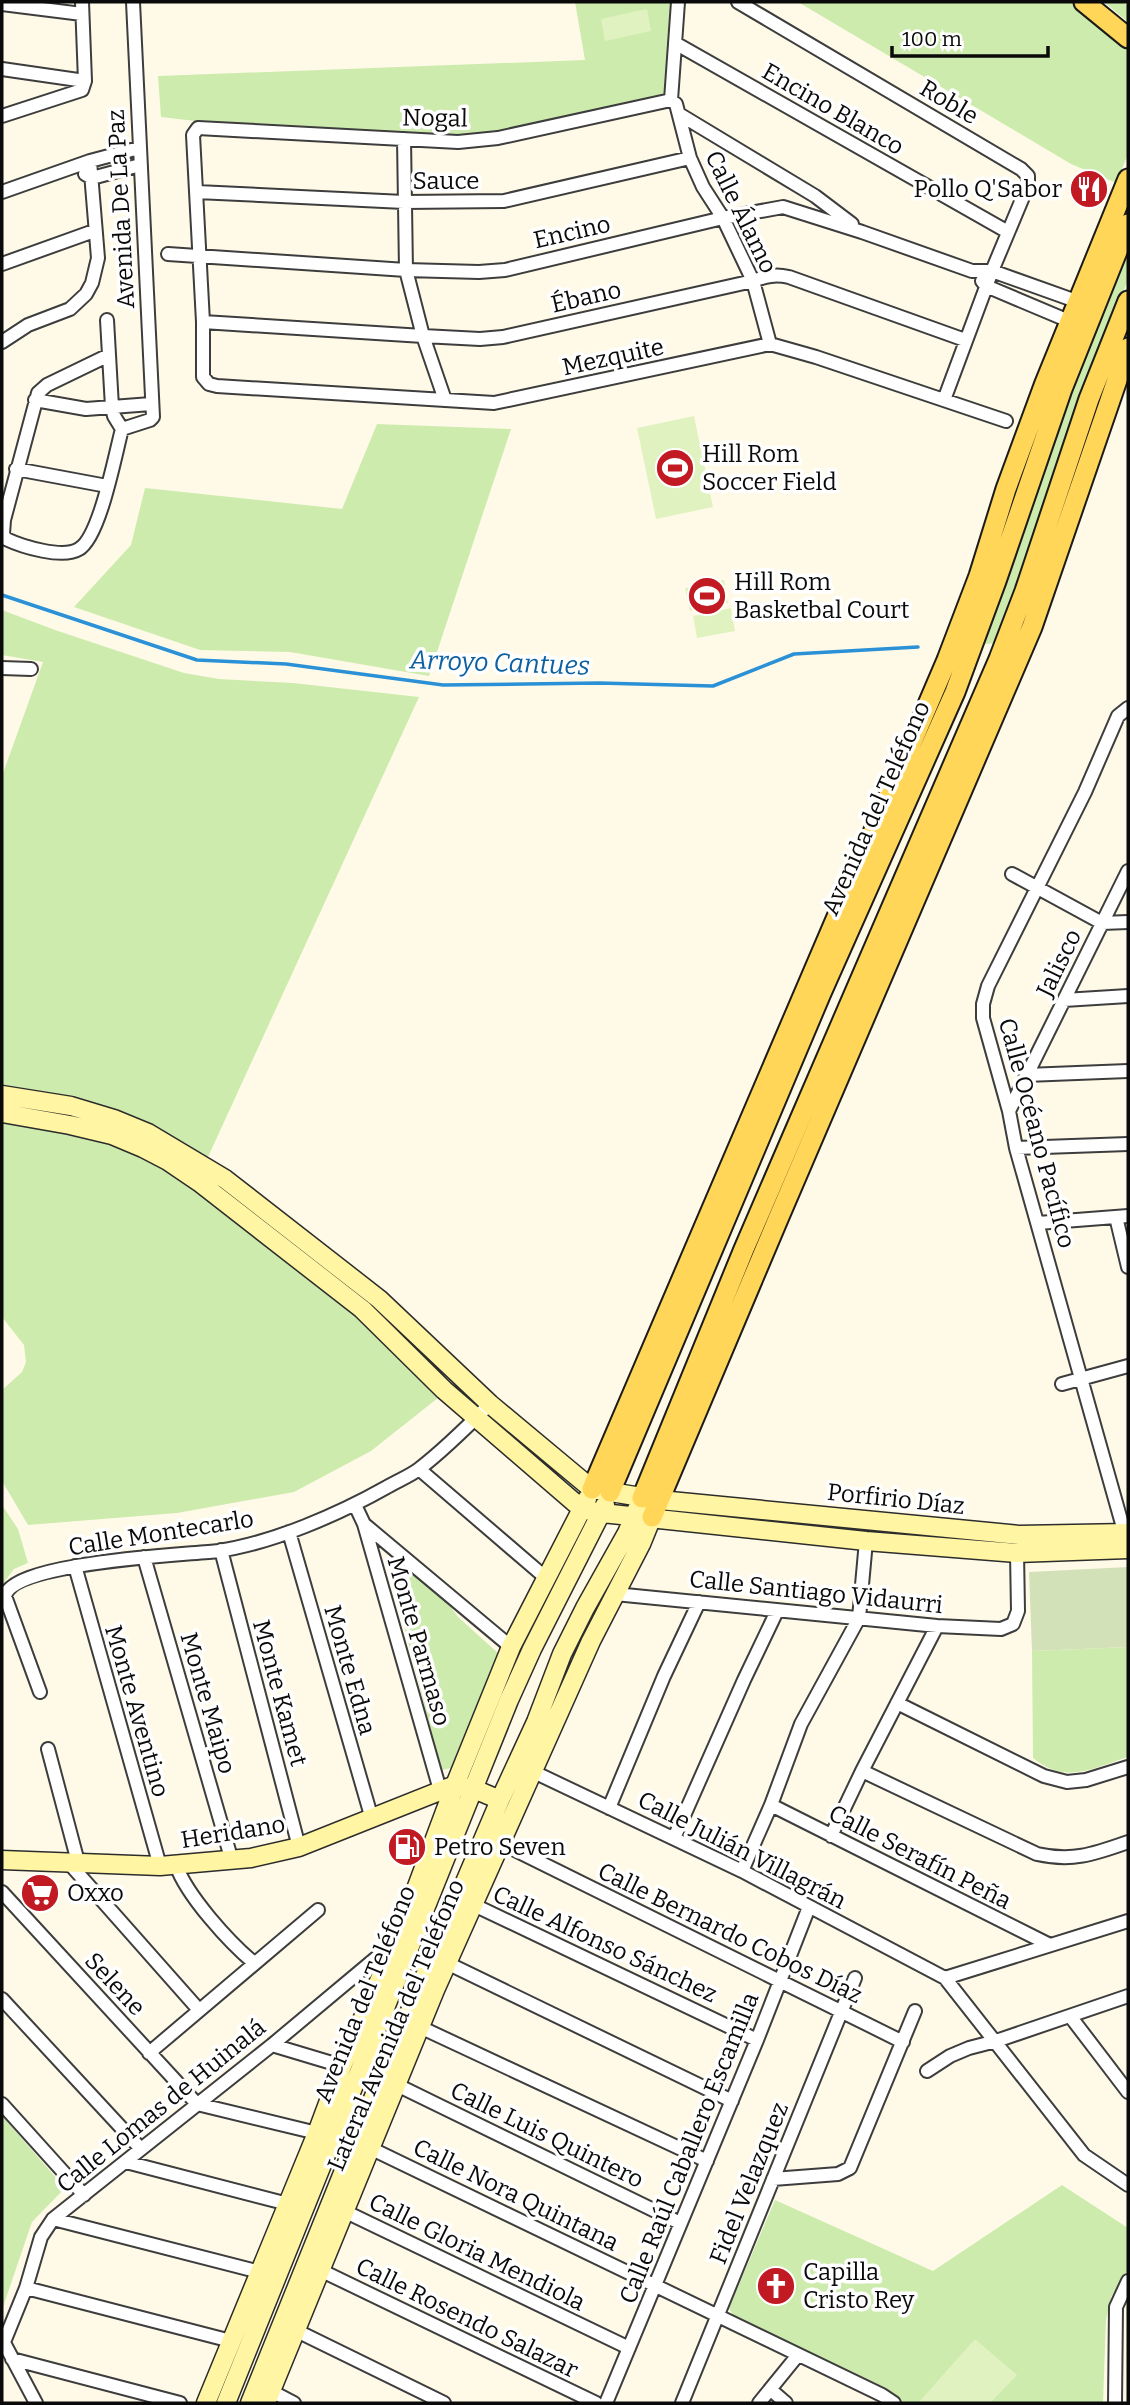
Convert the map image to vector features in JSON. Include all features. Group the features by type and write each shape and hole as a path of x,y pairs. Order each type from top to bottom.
{"main road":[{"path":"1084,2 1128,38"},
{"path":"947,783 908,773 979,576 1006,489 1053,386 1076,301 1128,181"},
{"name":"Avenida del Teléfono","path":"601,1491 649,1405 694,1272 821,993 908,773 972,649 1053,386 1128,224"},
{"path":"769,1215 1007,662 1054,567 1089,399 1128,301"},
{"path":"1068,492 1128,348"},
{"path":"972,649 1007,662"},
{"path":"647,1508 947,783 995,690"},
{"path":"601,1491 694,1272"}],"street":[{"name":"Avenida De La Paz","path":"133,2 152,409"},
{"path":"671,100 678,2"},
{"name":"Roble","path":"738,2 1021,169 1028,176 1028,185 1008,232"},
{"path":"1095,2 1128,29"},
{"path":"2,4 82,8 84,83 78,93 2,116"},
{"name":"Encino Blanco","path":"675,43 1008,232"},
{"path":"2,69 84,83"},
{"name":"Calle Álamo","path":"671,100 676,104 690,158 703,187 723,218 753,281 770,344"},
{"name":"Nogal","path":"197,192 193,135 195,130 202,127 458,142 498,138 671,100"},
{"path":"679,114 815,196 862,232"},
{"path":"404,139 406,270 423,336 445,400"},
{"path":"2,192 90,161 139,148"},
{"name":"Sauce","path":"197,192 404,202 504,201 690,158"},
{"path":"2,342 28,325 70,309 86,294 98,258 90,161"},
{"path":"72,168 92,178 140,165"},
{"path":"197,192 204,322"},
{"name":"Encino","path":"168,254 406,270 505,270 783,206 972,271 992,271 1076,301"},
{"path":"2,264 94,231"},
{"path":"944,400 1008,232"},
{"name":"Encino","path":"972,271 986,286 1069,321"},
{"name":"Ébano","path":"204,322 480,339 503,337 753,281 768,275 789,277 965,340"},
{"path":"107,320 112,407 122,429 98,522 84,546 68,553 42,550 6,539 2,528 35,400 42,388 109,355"},
{"name":"Mezquite","path":"204,322 202,373 205,381 217,386 508,402 770,344 1006,421"},
{"path":"35,400 86,409 152,409 150,421 122,429"},
{"path":"16,469 107,486"},
{"path":"2,668 31,669"},
{"name":"Calle Océano Pacífico","path":"1125,709 988,986 983,1004 986,1034 1009,1111 1016,1148 1127,1540"},
{"name":"Jalisco","path":"1009,1111 1128,871"},
{"path":"1012,874 1102,923 1128,922"},
{"path":"1064,1000 1128,996"},
{"path":"1026,1075 1128,1071"},
{"path":"2,1095 71,1106 114,1119 148,1133 193,1158 263,1207 379,1299 489,1404 601,1491 647,1508 866,1541 1017,1553 1127,1540"},
{"path":"2,1113 112,1135 168,1161 199,1182 362,1309 475,1418 582,1509 601,1513 647,1508"},
{"path":"1016,1148 1128,1144"},
{"path":"1038,1223 1122,1216 1128,1267"},
{"path":"1062,1384 1128,1366"},
{"name":"Calle Montecarlo","path":"40,1692 5,1596 10,1586 75,1566 220,1550 289,1532 355,1505 419,1469 489,1404"},
{"path":"419,1469 546,1578"},
{"name":"Lateral Avenida del Teléfono","path":"206,2403 231,2341 252,2315 260,2272 342,2066 397,1940 448,1788 510,1647 582,1509 601,1491"},
{"name":"Avenida del Teléfono","path":"226,2403 252,2315 509,1700 601,1513 601,1491"},
{"name":"Monte Parmaso","path":"355,1505 448,1788"},
{"name":"Porfirio Díaz","path":"647,1508 1019,1535 1127,1540"},
{"name":"Lateral Avenida del Teléfono","path":"268,2397 295,2330 299,2299 320,2270 420,2026 428,1987 447,1963 591,1641 641,1544 647,1508"},
{"name":"Avenida del Teléfono","path":"250,2403 299,2299 428,1987 500,1800 536,1722 572,1631 622,1544 647,1508"},
{"path":"363,1524 510,1647"},
{"name":"Monte Edna","path":"289,1532 372,1819"},
{"path":"742,1871 802,1724 859,1619 866,1541"},
{"name":"Monte Kamet","path":"220,1550 299,1847"},
{"name":"Calle Santiago Vidaurri","path":"615,1594 859,1619 1001,1629 1013,1624 1018,1611 1017,1553"},
{"name":"Monte Maipo","path":"144,1557 232,1861"},
{"name":"Monte Aventino","path":"75,1566 168,1866 235,1947 254,1963"},
{"path":"609,1808 664,1676 699,1602"},
{"path":"674,1838 777,1611"},
{"path":"831,1836 937,1626"},
{"path":"897,1703 1044,1776 1067,1782 1086,1780 1128,1767"},
{"path":"48,1749 73,1862 198,2010"},
{"name":"Calle Julián Villagrán","path":"517,1764 742,1871 945,1978"},
{"path":"862,1771 1037,1854 1057,1858 1080,1857 1128,1842"},
{"path":"448,1788 474,1789 500,1800"},
{"name":"Heridano","path":"2,1860 168,1866 232,1861 299,1847 448,1788"},
{"name":"Calle Serafín Peña","path":"771,1805 1050,1945"},
{"name":"Calle Bernardo Cobos Díaz","path":"501,1843 903,2042"},
{"name":"Selene","path":"2,1892 197,2104"},
{"name":"Calle Alfonso Sánchez","path":"474,1905 757,2040"},
{"name":"Calle Raúl Caballero Escamilla","path":"606,2403 757,2040 809,1907"},
{"path":"149,2053 318,1910"},
{"path":"1128,1921 945,1978 1084,2155 1128,2185"},
{"name":"Calle Lomas de Huinalá","path":"3,2340 26,2288 41,2237 53,2219 271,2045 397,1940"},
{"path":"447,1963 732,2101"},
{"name":"Fidel Velazquez","path":"682,2403 855,1978"},
{"path":"926,2071 950,2056 970,2048 1128,1996"},
{"path":"2,1999 141,2149"},
{"path":"773,2179 838,2174 850,2168 915,2011"},
{"path":"1070,2016 1128,2092"},
{"path":"420,2026 707,2161"},
{"path":"271,2045 342,2066"},
{"name":"Calle Luis Quintero","path":"395,2084 680,2223"},
{"path":"2,2104 84,2195"},
{"path":"197,2104 317,2133"},
{"name":"Calle Nora Quintana","path":"370,2148 894,2403"},
{"path":"126,2162 288,2204"},
{"name":"Calle Gloria Mendiola","path":"344,2211 629,2348"},
{"path":"53,2219 260,2272"},
{"name":"Calle Rosendo Salazar","path":"320,2270 596,2403"},
{"path":"1128,2283 1116,2307 1114,2399 1128,2396"},
{"path":"26,2288 231,2341"},
{"path":"295,2330 444,2403"},
{"path":"3,2340 36,2403"},
{"path":"760,2403 798,2355"},
{"path":"12,2359 180,2403"},
{"path":"771,2390 786,2403"},
{"path":"268,2397 294,2403"}],"green space":[{"path":"575,2 671,2 666,95 480,137 255,128 161,117 158,76 585,60"},
{"path":"798,2 1075,2 1128,46 1128,154 1116,183 1071,164"},
{"path":"1104,2 1123,2 1128,6 1128,22"},
{"path":"647,9 651,31 605,41 601,19"},
{"path":"1128,246 1128,280 1098,354 998,643 984,644 1050,442"},
{"name":"Hill Rom Soccer Field","path":"694,416 713,507 656,519 637,428"},
{"path":"377,424 511,429 429,676 290,652 200,650 74,607 131,545 145,488 342,509"},
{"name":"Hill Rom Basketbal Court","path":"724,580 728,603 690,611 685,588"},
{"path":"731,608 735,631 697,638 693,616"},
{"path":"2,610 184,673 219,679 293,683 419,697 208,1157 130,1125 2,1103 2,776 43,662 2,655"},
{"path":"2,1119 138,1149 204,1178 369,1302 453,1386 371,1451 294,1492 177,1513 28,1525 2,1481 2,1390 22,1372 26,1362 24,1345 2,1317"},
{"path":"2,1505 18,1529 28,1563 14,1569 2,1585"},
{"path":"399,1555 438,1590 458,1617 498,1653 451,1768 441,1770 387,1560"},
{"path":"1128,1567 1128,1647 1032,1651 1029,1572"},
{"path":"1128,1647 1128,1757 1080,1772 1057,1771 1033,1758 1032,1651"},
{"path":"2,2116 65,2188 32,2222 3,2307"},
{"path":"1062,2185 1128,2228 1128,2269 1111,2297 1106,2320 1103,2403 901,2403 877,2388 733,2315 729,2308 775,2200 933,2271"},
{"path":"975,2339 1017,2375 990,2403 920,2401"}],"waterway":[{"name":"Arroyo Cantues","path":"2,595 197,660 286,664 443,685 599,683 713,686 794,654 918,647"}],"place":[{"name":"Pollo Q'Sabor","path":"1089,189"},
{"name":"Hill Rom Soccer Field","path":"675,468"},
{"name":"Hill Rom Basketbal Court","path":"707,596"},
{"name":"Petro Seven","path":"407,1847"},
{"name":"Oxxo","path":"40,1893"},
{"name":"Capilla Cristo Rey","path":"776,2286"}]}
